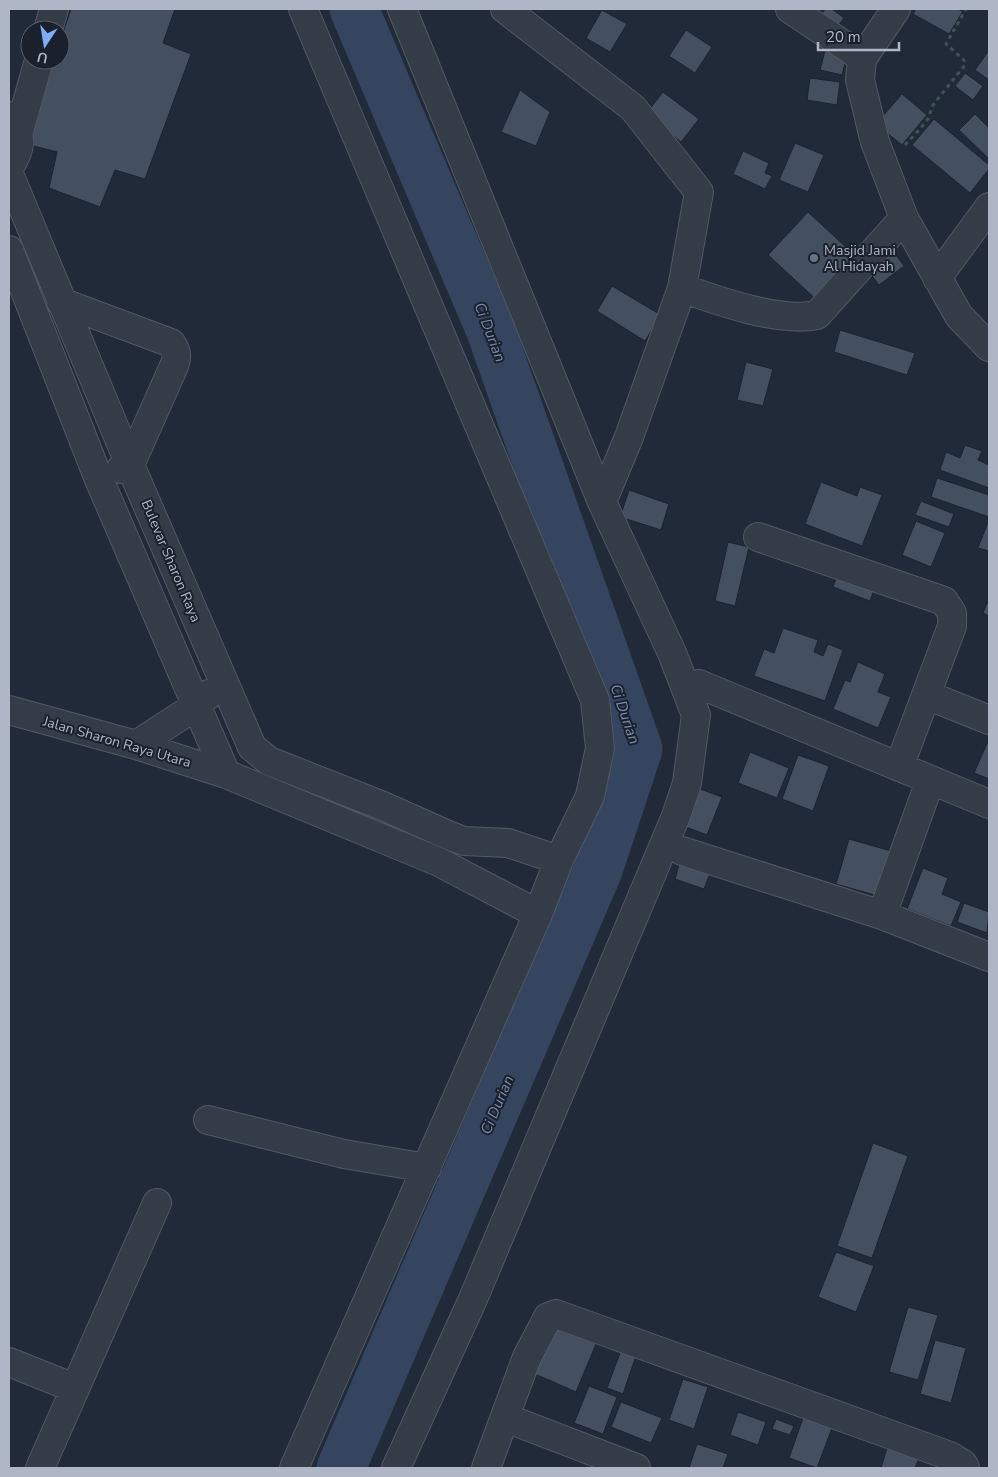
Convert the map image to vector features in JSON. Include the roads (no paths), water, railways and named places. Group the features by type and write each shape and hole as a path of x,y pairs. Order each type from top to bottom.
{"street":[{"path":"294,1468 538,914 559,860 590,796 600,748 595,700 303,9"},
{"path":"396,1468 477,1290 668,833 687,783 696,714 672,653 602,502 402,9"},
{"path":"504,9 633,108 699,192 682,288 629,438 602,502"},
{"path":"790,9 850,48 862,59"},
{"path":"896,9 862,59 860,80 875,142 904,218 937,278 959,316 989,347"},
{"path":"9,168 19,152 14,123 35,70"},
{"name":"Bulevar Sharon Raya","path":"9,174 60,302 252,747 269,760 384,806 456,838"},
{"path":"937,278 989,207"},
{"path":"682,288 718,301 790,317 817,315 904,218"},
{"path":"9,250 98,477 226,774 372,832 448,867 538,914"},
{"path":"60,302 171,343 175,349 177,360 130,465 98,477"},
{"path":"758,537 944,601 952,613 952,626 899,767"},
{"path":"136,745 196,706 222,681"},
{"path":"699,684 989,804"},
{"path":"927,695 989,720"},
{"name":"Jalan Sharon Raya Utara","path":"9,710 136,745 226,774"},
{"path":"882,915 930,781"},
{"path":"372,832 384,806"},
{"path":"448,867 456,838 508,843 559,860"},
{"path":"682,851 882,915 989,957"},
{"path":"208,1120 344,1154 427,1168"},
{"path":"40,1468 157,1203"},
{"path":"486,1468 527,1357 548,1317 556,1314 950,1456 963,1464 965,1468"},
{"path":"9,1362 74,1388"},
{"path":"506,1418 636,1468"}],"waterway":[{"name":"Ci Durian","path":"341,1468 598,870 638,749 491,331 354,9"}],"place":[{"name":"Masjid Jami Al Hidayah","path":"814,258"}]}
